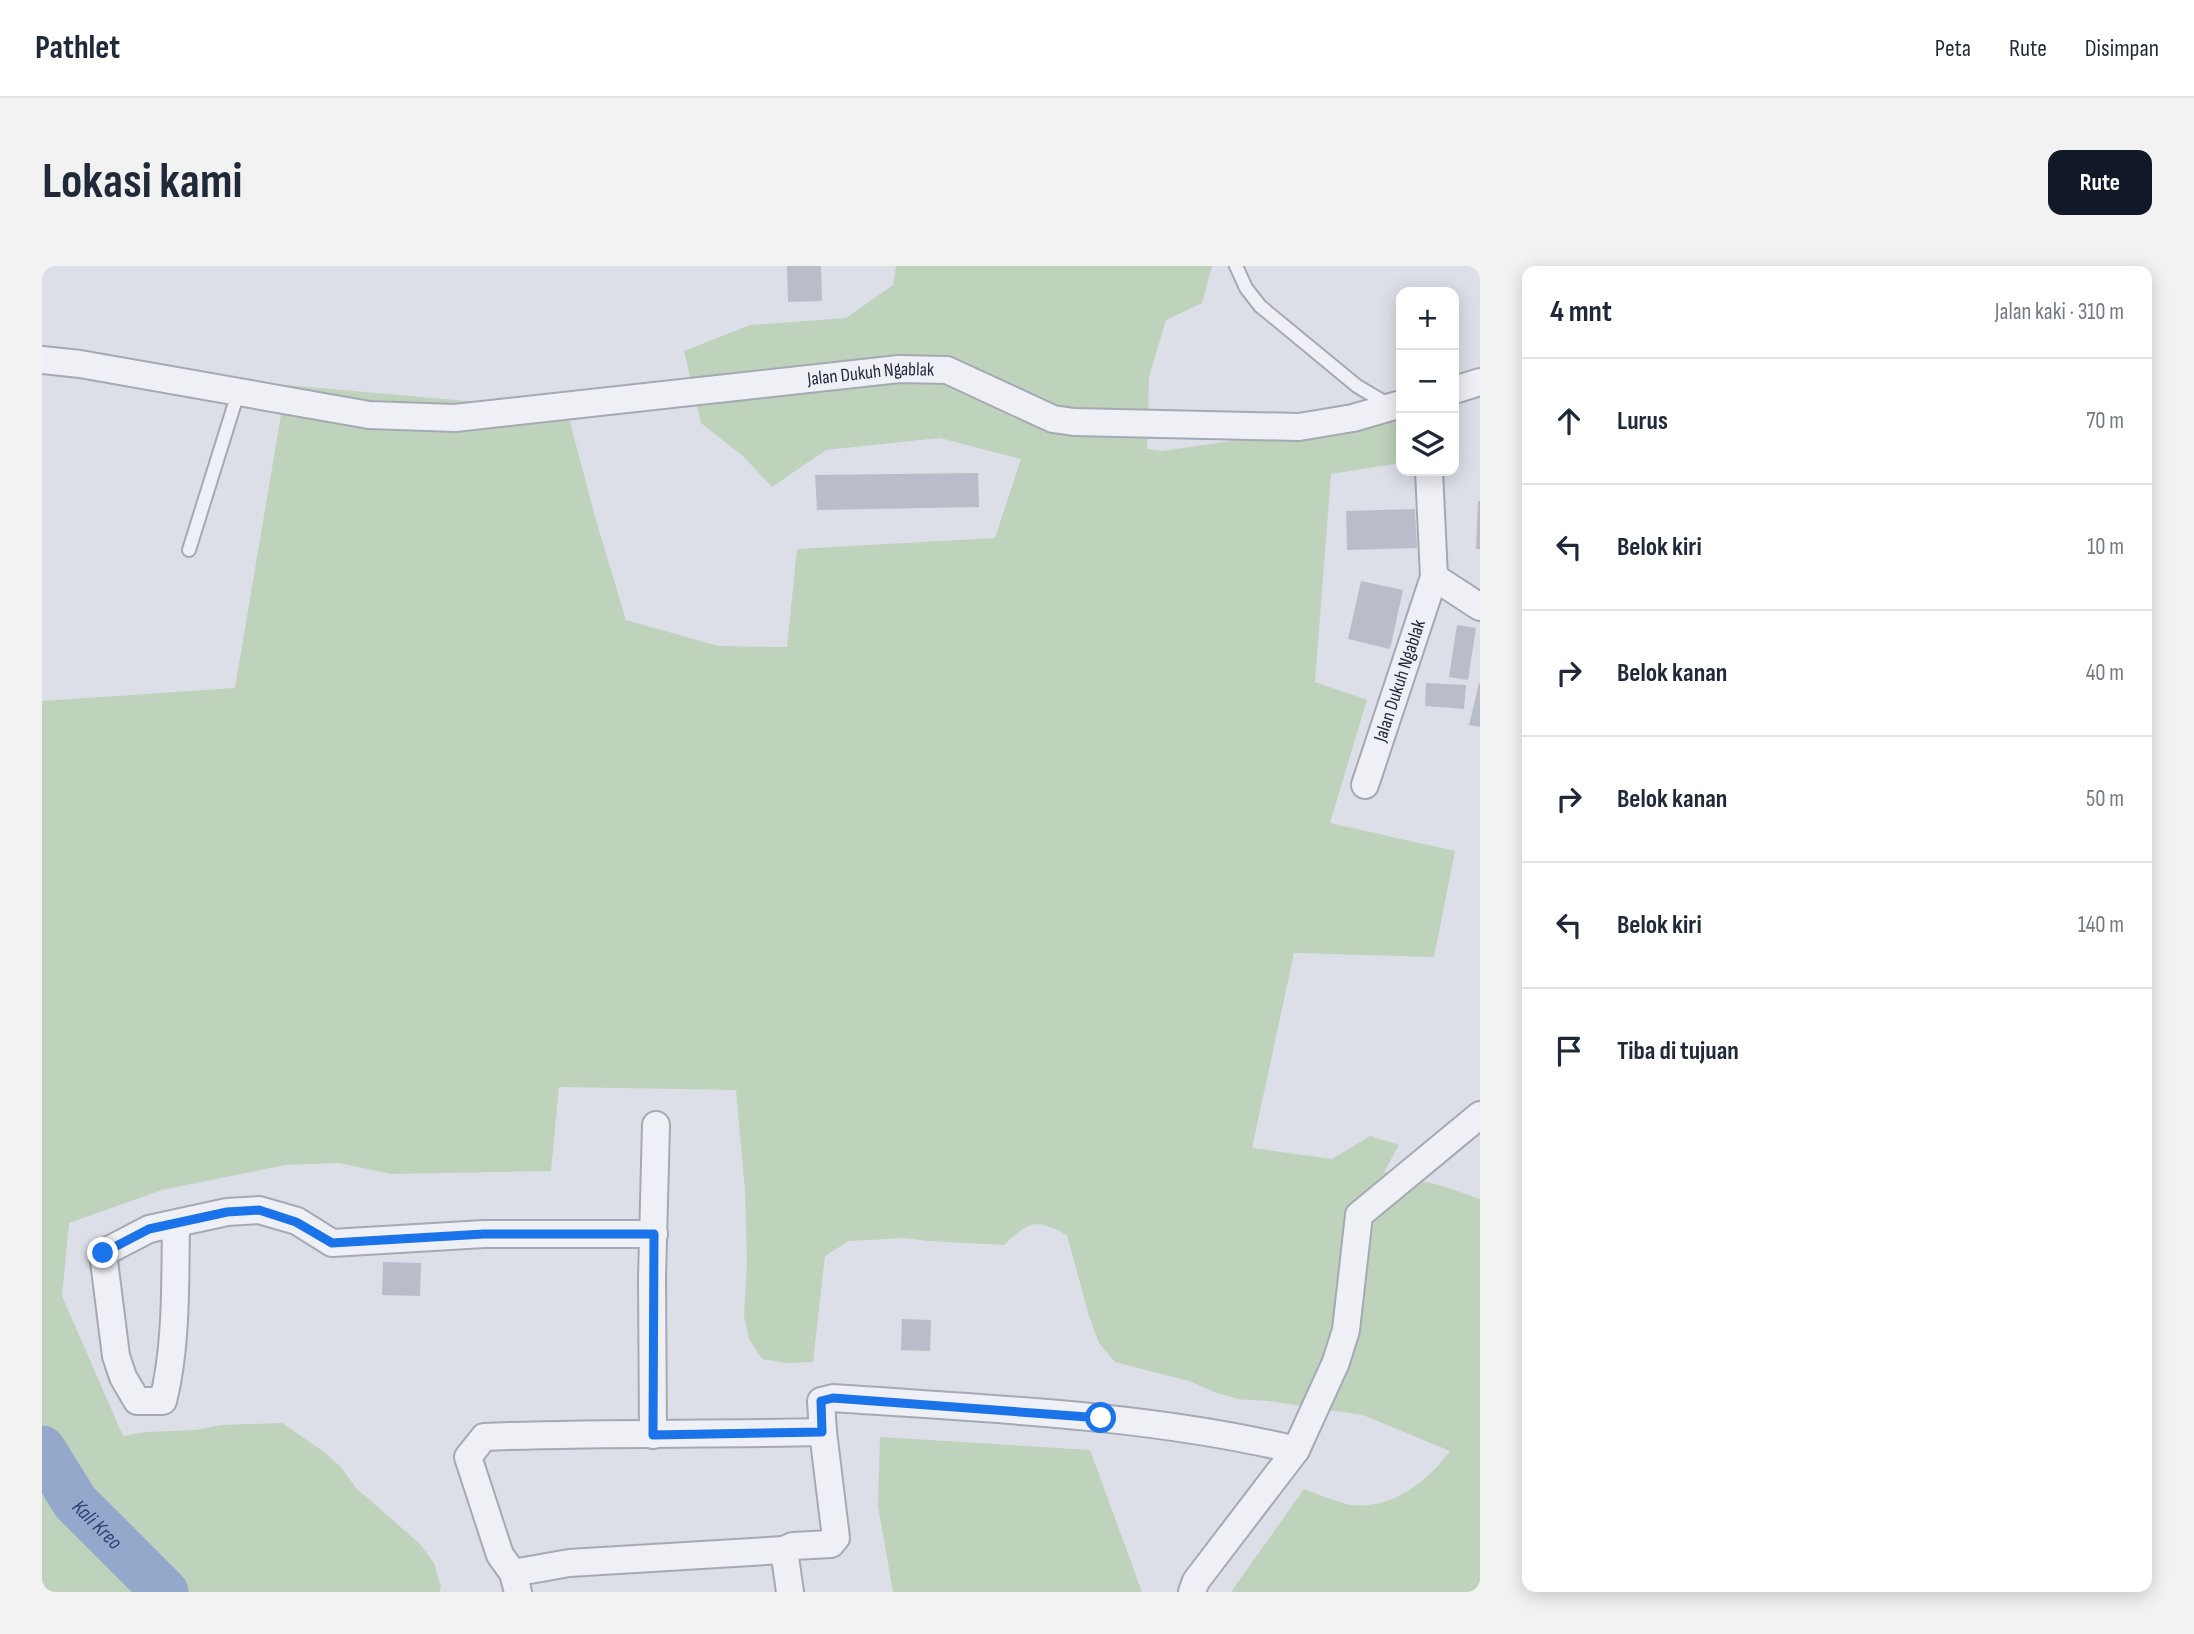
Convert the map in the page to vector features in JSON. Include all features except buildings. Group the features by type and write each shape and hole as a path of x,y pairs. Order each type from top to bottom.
{"street":[{"name":"Jalan Dukuh Ngablak","path":"42,360 80,364 369,415 455,418 899,369 947,370 1053,419 1074,422 1299,427 1353,418 1396,406"},
{"path":"1459,388 1480,382"},
{"name":"Jalan Dukuh Ngablak","path":"1365,785 1434,577 1429,476"},
{"path":"1434,577 1480,607"},
{"path":"1192,1592 1196,1581 1296,1450 1336,1362 1346,1330 1359,1215 1480,1115"},
{"path":"653,1435 656,1125"},
{"path":"176,1223 170,1372 163,1401 137,1401 123,1377 116,1356 103,1253 149,1229 176,1223 227,1212 259,1210 296,1222 332,1243 484,1234 654,1234"},
{"path":"822,1432 484,1437 468,1457 500,1555 515,1583 569,1563 784,1550 793,1546 831,1544 836,1538 822,1432 821,1401 833,1398 1101,1418 1234,1435 1296,1450"},
{"path":"784,1550 790,1592"}],"lane":[{"path":"1236,266 1246,288 1260,306 1357,386 1396,406"},
{"path":"189,550 238,393"}],"green space":[{"path":"896,266 1212,266 1202,303 1166,320 1149,377 1147,449 1162,451 1396,417 1396,464 1331,474 1315,682 1367,700 1330,823 1455,851 1434,957 1294,953 1252,1148 1332,1159 1370,1136 1399,1145 1384,1172 1439,1185 1480,1199 1480,1592 1231,1592 1304,1489 1346,1504 1376,1504 1418,1484 1450,1451 1363,1415 1238,1399 1189,1381 1115,1362 1099,1343 1067,1235 1048,1226 1040,1224 1027,1227 1004,1245 905,1238 849,1241 825,1256 813,1362 787,1363 762,1359 749,1339 744,1316 747,1265 745,1190 736,1090 559,1087 551,1171 392,1174 339,1163 285,1165 162,1190 69,1223 62,1296 123,1436 221,1425 282,1423 324,1452 341,1467 356,1488 420,1544 434,1563 441,1587 439,1592 42,1592 42,701 235,688 286,385 478,402 563,396 626,620 718,646 787,647 797,549 995,538 1021,459 940,438 826,450 772,487 744,457 701,423 684,351 750,325 846,318 893,285"},
{"path":"880,1437 1090,1450 1142,1592 893,1592 878,1506"}],"waterway":[{"name":"Kali Kreo","path":"42,1449 75,1502 165,1592"}],"route":[{"path":"103,1253 149,1229 227,1212 259,1210 296,1222 332,1243 484,1234 654,1234 653,1435 822,1432 821,1401 833,1398 1101,1418"}]}
